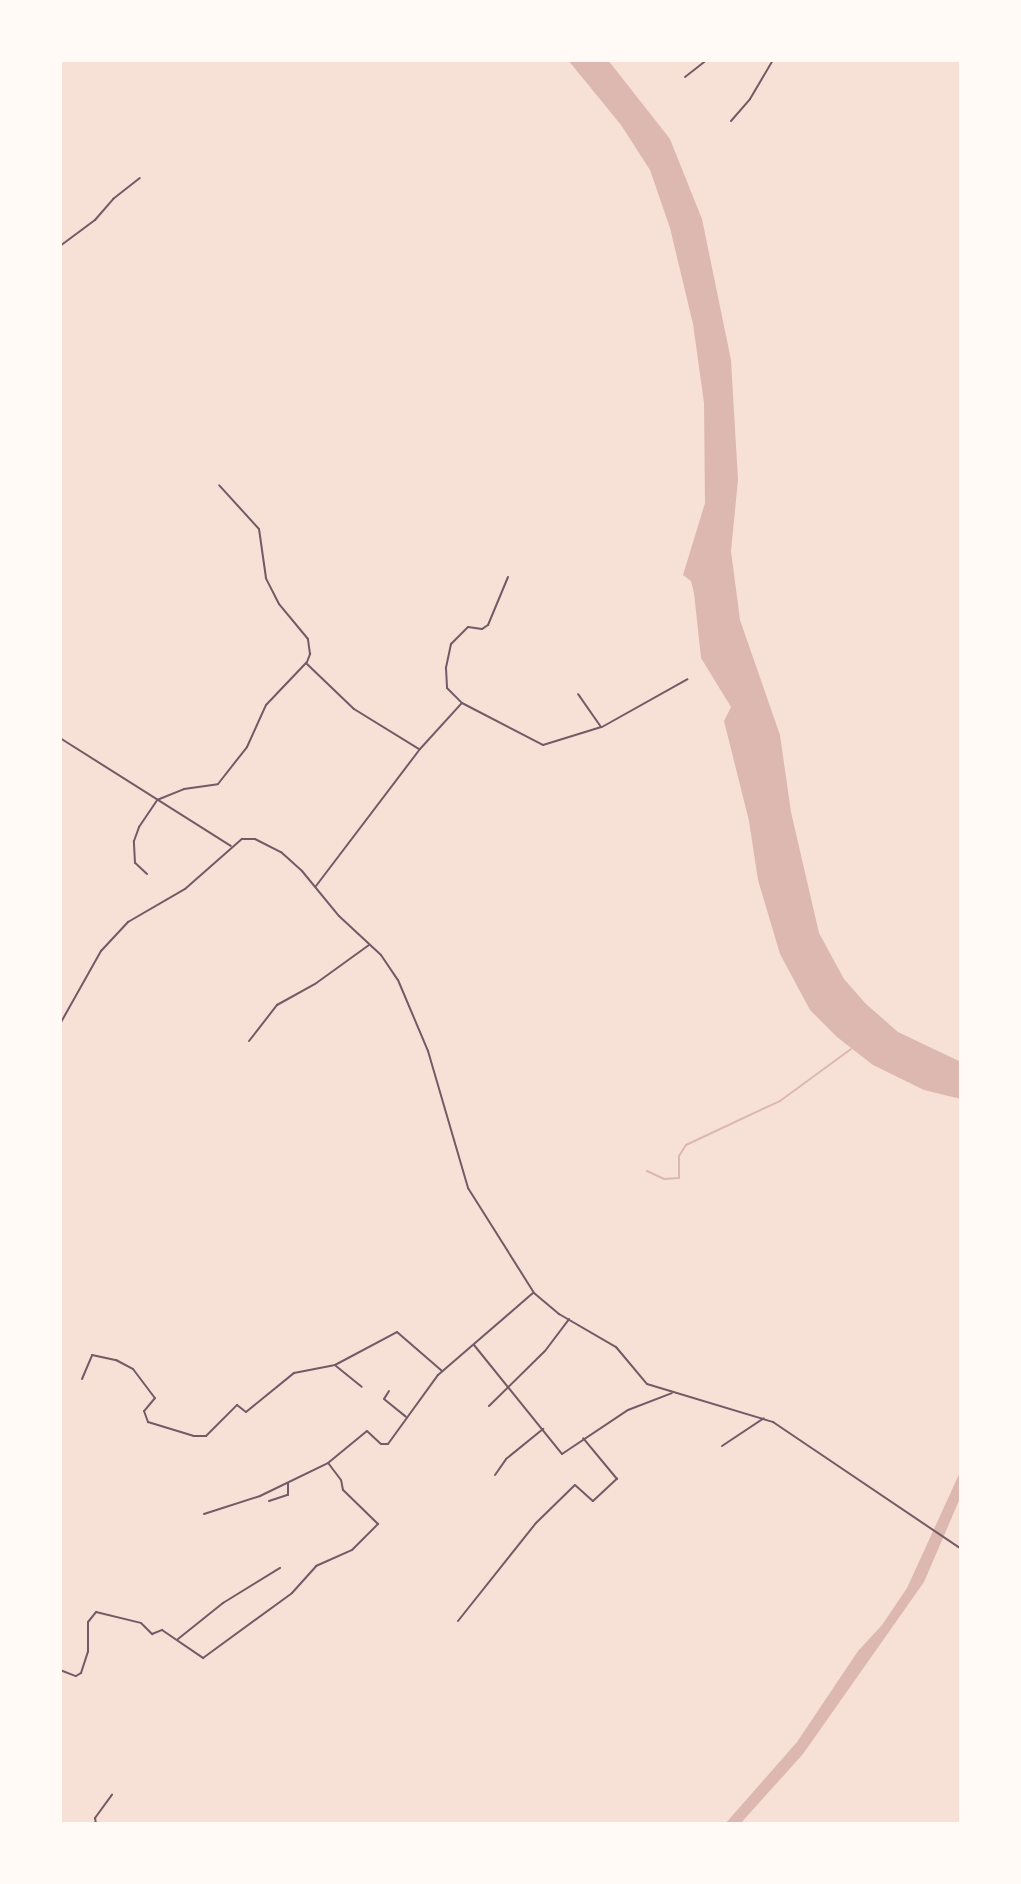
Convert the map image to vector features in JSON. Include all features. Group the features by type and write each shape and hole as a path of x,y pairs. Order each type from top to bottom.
{"street":[{"path":"685,77 707,60"},
{"path":"731,121 750,99 773,60"},
{"path":"60,246 95,220 113,199 140,178"},
{"path":"147,874 135,863 134,841 139,827 157,800 184,789 218,784 247,747 266,705 306,663 310,644 298,624 279,604 266,578 259,529 219,485"},
{"path":"508,577 488,625 482,629 470,626 462,631 447,652 447,688 462,703 537,745 601,727 688,679"},
{"path":"306,663 354,709 420,749"},
{"path":"578,694 601,727"},
{"path":"315,887 420,749 462,703"},
{"path":"60,738 231,846"},
{"path":"60,1024 110,939 128,922 192,884 242,839 255,839 281,852 389,966 416,1018 468,1188 534,1293 569,1319 616,1347 647,1384 764,1418 818,1450 922,1525 960,1548"},
{"path":"249,1041 277,1005 315,984 370,945"},
{"path":"204,1514 260,1496 328,1463 367,1431 381,1444 388,1444 442,1371 534,1293"},
{"path":"489,1406 545,1351 569,1319"},
{"path":"82,1379 92,1355 116,1360 133,1369 155,1398 144,1411 148,1422 206,1436 237,1405 246,1412 294,1373 335,1365 397,1332 442,1371"},
{"path":"473,1344 510,1385 562,1454 628,1410 672,1393"},
{"path":"335,1365 362,1387"},
{"path":"389,1391 384,1399 407,1418"},
{"path":"722,1446 764,1418"},
{"path":"495,1475 506,1459 544,1428"},
{"path":"458,1621 536,1523 575,1485 593,1501 617,1479 583,1438"},
{"path":"60,1670 76,1676 81,1673 88,1652 88,1622 94,1612 141,1623 152,1634 162,1630 203,1658 292,1593 316,1566 348,1553 375,1531 377,1521 343,1490 341,1480 328,1463"},
{"path":"269,1501 288,1495 288,1482"},
{"path":"177,1640 223,1603 280,1568"},
{"path":"96,1824 95,1818 112,1795"}],"shaded area":[{"path":"568,60 608,60 670,139 702,219 731,360 738,480 731,551 740,620 780,735 791,812 819,933 844,979 865,1003 898,1032 961,1062 961,1099 924,1090 873,1065 837,1037 810,1010 780,954 758,880 749,821 724,721 731,707 701,658 694,593 691,581 683,575 705,503 704,403 693,324 670,228 650,170 621,125"},
{"path":"961,1470 961,1496 924,1582 803,1754 740,1824 725,1824 797,1742 858,1651 882,1625 907,1588"}],"waterway":[{"path":"647,1171 664,1179 679,1178 679,1156 686,1145 780,1101 851,1049"}]}
